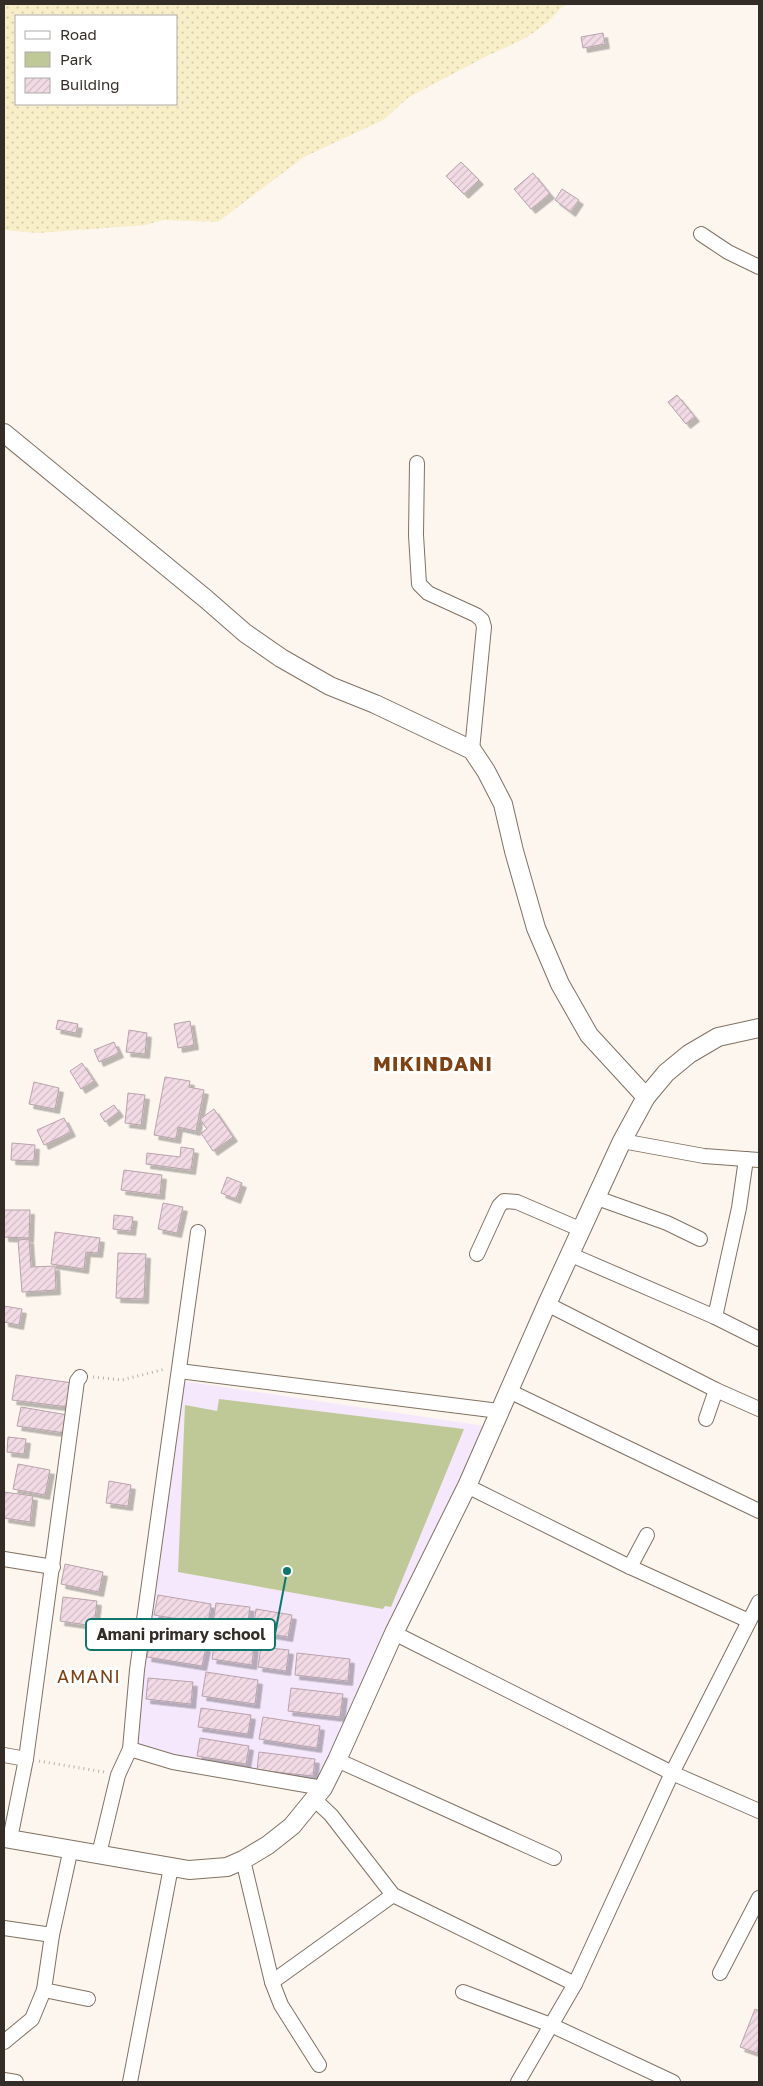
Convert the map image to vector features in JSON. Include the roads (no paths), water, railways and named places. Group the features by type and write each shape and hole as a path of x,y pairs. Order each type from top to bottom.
{"street":[{"path":"701,234 728,252 759,267"},
{"path":"4,433 245,633 281,658 330,686 375,704 472,750 504,804 514,851 536,928 560,984 589,1035 646,1097"},
{"path":"417,463 416,534 419,584 428,593 476,615 482,620 484,627 472,750"},
{"path":"80,1378 77,1381 26,1759 7,1838 190,1870 208,1870 227,1866 243,1860 268,1845 292,1826 318,1793 337,1760 394,1633 467,1486 569,1254 582,1230 622,1141 646,1097 666,1074 689,1054 718,1037 759,1028"},
{"path":"622,1141 704,1156 753,1160 739,1208 714,1317"},
{"path":"596,1198 667,1223 700,1239"},
{"path":"478,1254 499,1206 504,1201 523,1204 582,1230"},
{"path":"99,1854 118,1775 130,1749 137,1670 198,1232"},
{"path":"569,1254 714,1317 759,1339"},
{"path":"546,1304 716,1390 759,1409"},
{"path":"179,1370 499,1410"},
{"path":"706,1419 716,1390"},
{"path":"509,1391 759,1511"},
{"path":"467,1486 630,1567 749,1621"},
{"path":"630,1567 647,1535"},
{"path":"4,1559 53,1567"},
{"path":"518,2082 575,1984 672,1773 759,1602"},
{"path":"394,1633 672,1773 759,1810"},
{"path":"130,1749 173,1762 318,1793 331,1815 393,1895 575,1984"},
{"path":"4,1755 26,1759"},
{"path":"337,1760 554,1858"},
{"path":"4,2042 32,2019 44,1990 52,1936 70,1848"},
{"path":"243,1860 272,1982 281,2005 319,2065"},
{"path":"130,2082 172,1867"},
{"path":"272,1982 393,1895"},
{"path":"720,1973 759,1898"},
{"path":"4,1928 52,1936"},
{"path":"44,1990 88,1999"},
{"path":"463,1992 551,2025 673,2082"},
{"path":"4,2080 16,2082"}],"place":[{"name":"Amani primary school","path":"287,1571"}],"district":[{"name":"MIKINDANI","path":"433,1063"},
{"name":"AMANI","path":"89,1676"}]}
